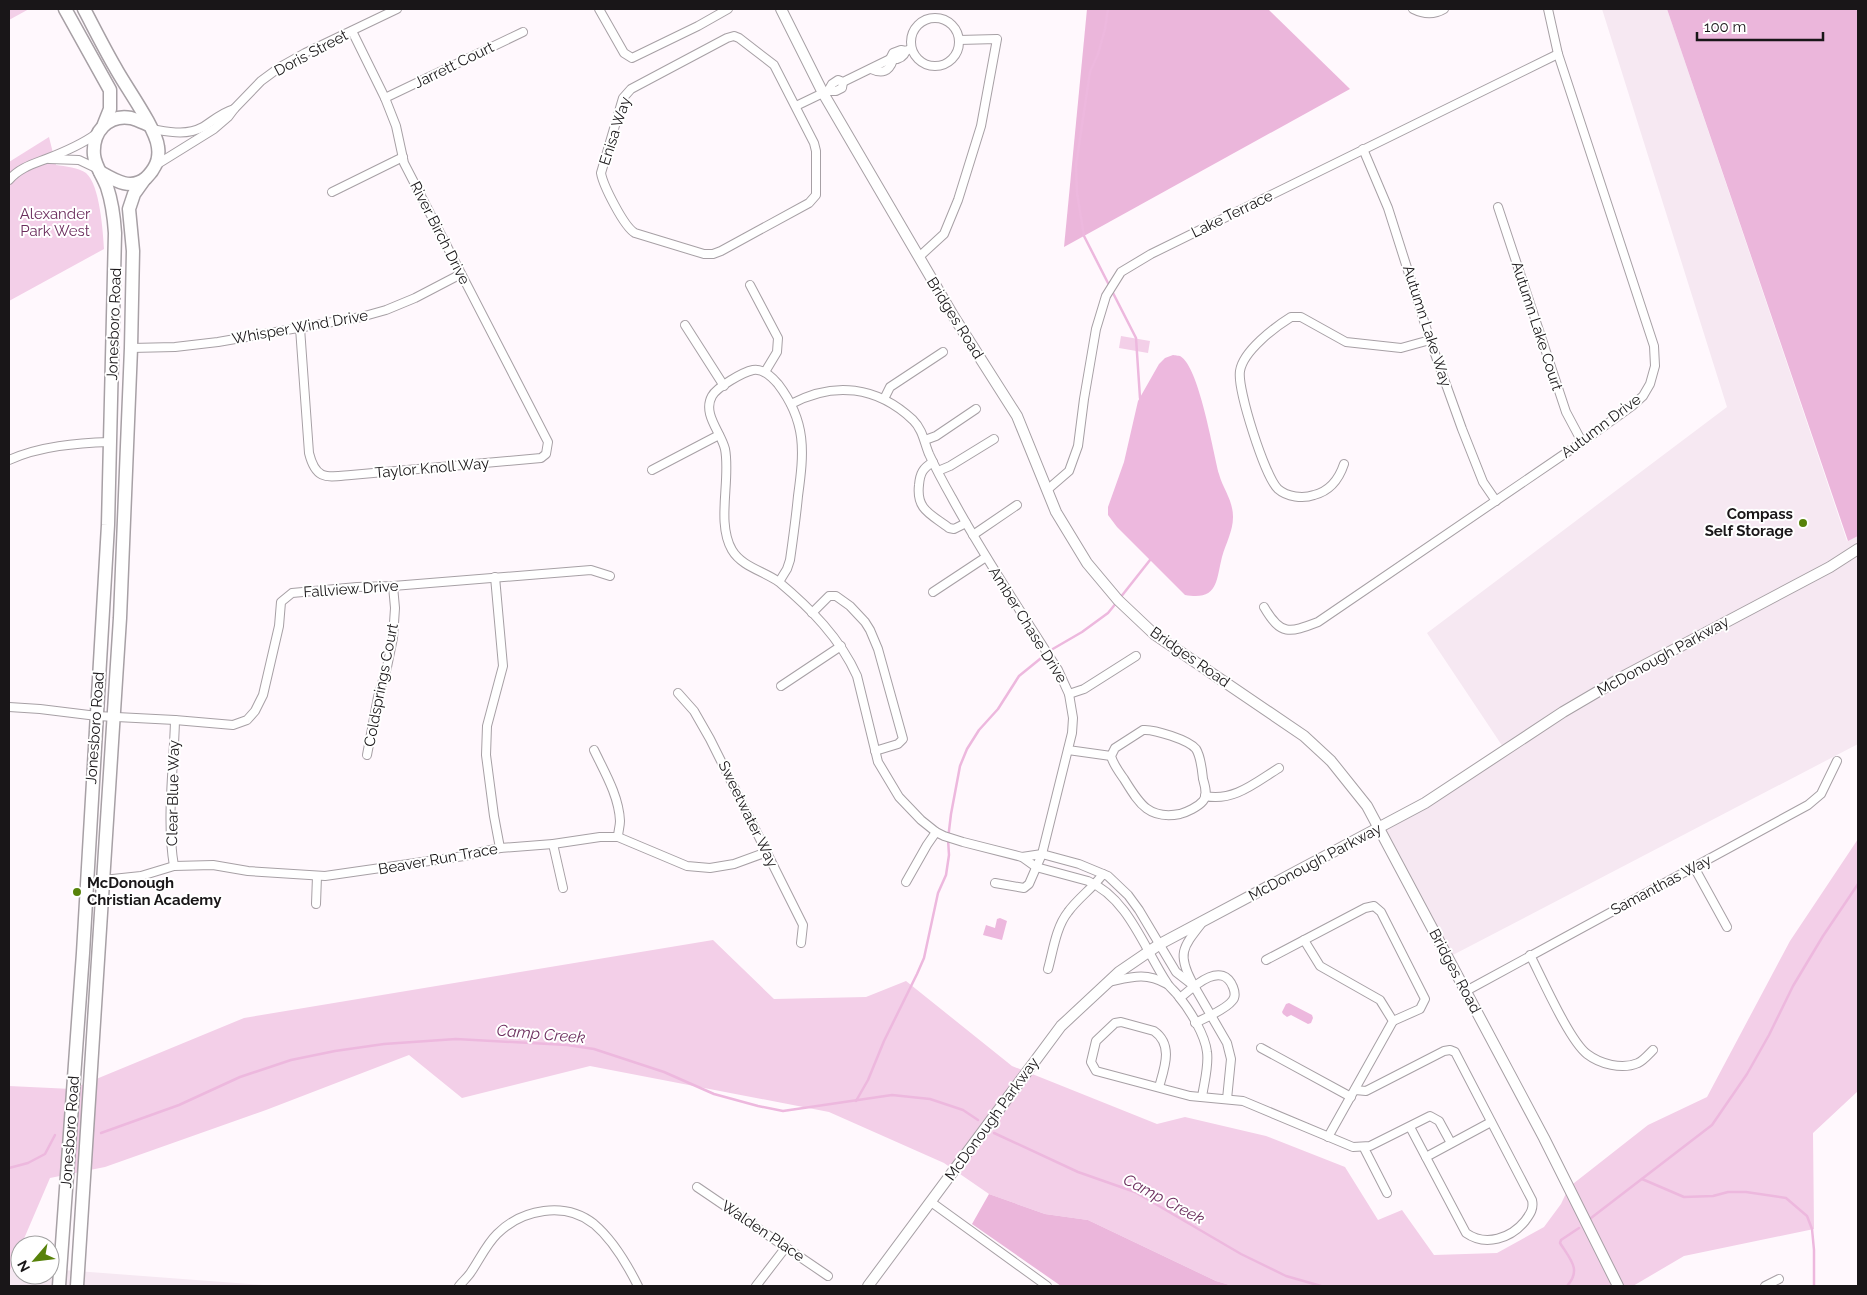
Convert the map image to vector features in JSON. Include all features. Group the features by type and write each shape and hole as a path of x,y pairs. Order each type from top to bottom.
{"main road":[{"path":"65,9 110,90 110,109 94,149 94,156 99,170 121,183 131,184 144,180 156,165 158,146 151,127 114,66 84,9"},
{"path":"101,128 114,120 126,118 151,127"},
{"name":"Jonesboro Road","path":"59,1286 76,1047 108,525 115,232 112,204 99,170"},
{"name":"Jonesboro Road","path":"77,1286 120,618 131,348 133,251 129,209 134,194 144,180"}],"street":[{"name":"Doris Street","path":"156,165 210,132 228,118 234,109 261,81 280,67 397,9"},
{"path":"599,9 624,53 632,58 698,26 728,9"},
{"name":"Bridges Road","path":"781,9 825,92 919,257 954,317 1017,416 1056,512 1087,563 1118,600 1154,634 1304,736 1331,760 1367,806 1544,1138 1618,1286"},
{"path":"1413,9 1426,13 1434,13 1444,9"},
{"name":"Autumn Drive","path":"1264,607 1275,624 1284,630 1296,631 1318,622 1582,442 1632,406 1643,396 1650,384 1655,366 1654,346 1558,54 1548,9"},
{"path":"796,106 825,92 836,91 842,88 843,82 892,59 893,53 900,50 909,50 920,61 934,66 942,65 954,56 959,40 953,27 947,22 931,18 917,26 913,33 909,50"},
{"name":"River Birch Drive","path":"352,31 385,98 396,126 404,163 542,431"},
{"name":"Jarrett Court","path":"385,98 523,32"},
{"name":"Enisa Way","path":"734,36 772,63 796,106 816,151 817,192 809,203 713,254 704,254 635,232 628,228 603,182 601,173 621,103 628,91 734,36"},
{"path":"919,257 944,234 958,200 981,126 997,39 959,40"},
{"name":"Lake Terrace","path":"1047,490 1069,472 1078,446 1096,329 1106,296 1121,272 1151,254 1558,54"},
{"name":"Doris Street","path":"151,127 172,133 192,131 203,127 222,112 234,109"},
{"path":"9,180 20,170 31,164 85,142 101,128"},
{"name":"Autumn Lake Way","path":"1363,149 1388,208 1430,340 1482,482 1496,501"},
{"path":"332,192 403,157"},
{"path":"47,158 79,160 99,170"},
{"name":"Autumn Lake Court","path":"1498,207 1566,412 1582,442"},
{"name":"Whisper Wind Drive","path":"131,348 175,347 361,317 386,310 415,298 461,274"},
{"path":"750,285 778,338 777,352 765,372"},
{"path":"1344,464 1340,475 1323,493 1307,497 1291,496 1278,490 1271,480 1262,459 1242,395 1240,371 1246,358 1261,340 1291,317 1302,317 1346,342 1400,348 1430,340"},
{"path":"685,325 724,386"},
{"name":"Taylor Knoll Way","path":"300,328 309,449 312,465 320,475 326,477 541,458 546,454 548,442 542,431"},
{"path":"884,399 890,387 943,352"},
{"path":"779,582 790,560 803,455 800,430 791,404 774,380 765,372 752,370 724,386 711,397 709,407 710,415 725,451 725,523 729,544 735,555 743,563 766,573 779,582 829,630 857,676 874,751 881,768 899,796 917,816 936,832 963,842 1022,857 1036,867 1096,884 1109,894 1121,908 1168,984 1180,998 1204,1039 1207,1052 1202,1098"},
{"name":"Amber Chase Drive","path":"791,404 808,396 847,390 864,392 884,399 912,420 919,428 938,472 966,523 1058,670 1069,694 1073,718 1068,750 1042,854 1029,884 1024,888 995,883"},
{"path":"925,440 936,436 976,409"},
{"path":"652,470 719,434"},
{"path":"938,472 994,439"},
{"path":"9,460 46,449 79,443 110,442"},
{"path":"934,462 923,469 920,476 918,497 920,504 949,528 957,528 966,523"},
{"path":"974,535 1017,505"},
{"name":"McDonough Parkway","path":"868,1286 1061,1026 1106,982 1160,944 1426,803 1563,712 1626,675 1830,567 1858,549"},
{"name":"Amber Chase Drive","path":"932,592 986,557"},
{"name":"Fallview Drive","path":"9,707 97,716 233,725 247,720 256,711 263,695 272,661 279,626 281,602 292,593 592,570 610,576"},
{"path":"495,577 503,666 487,726 486,755 500,848"},
{"name":"Coldsprings Court","path":"367,755 378,697 393,638 395,608 393,586"},
{"path":"812,613 829,596 836,596 858,614 874,638 903,739 898,744 874,751"},
{"path":"781,686 840,646"},
{"name":"Amber Chase Drive","path":"1069,694 1084,689 1136,656"},
{"name":"Sweetwater Way","path":"678,693 694,711 710,738 803,925 801,943"},
{"name":"Clear Blue Way","path":"174,866 171,848 171,821 175,720"},
{"path":"1143,730 1153,730 1187,743 1196,748 1199,756 1205,796 1202,802 1184,813 1163,816 1149,811 1137,800 1111,756 1115,748 1143,730"},
{"path":"594,750 611,786 616,804 620,821 618,837"},
{"path":"1068,750 1111,756"},
{"name":"Samanthas Way","path":"1466,991 1808,805 1821,794 1837,761"},
{"path":"1205,796 1218,798 1235,794 1279,768"},
{"path":"906,882 926,845 936,832"},
{"name":"Beaver Run Trace","path":"103,880 141,876 174,866 212,865 248,871 317,876 368,871 464,856 500,848 554,844 600,837 618,837 687,866 710,868 734,864 767,852"},
{"path":"554,844 563,888"},
{"path":"1022,857 1042,854 1079,864 1113,880 1133,902 1176,972 1194,986"},
{"path":"1694,867 1728,927"},
{"path":"1048,968 1064,917 1096,884 1103,874"},
{"path":"316,904 317,876"},
{"path":"1266,960 1368,906 1374,906 1379,910 1425,999 1420,1009 1393,1021 1328,1137"},
{"path":"1203,922 1186,943 1182,953 1186,972 1229,1048 1231,1059 1228,1099"},
{"path":"1304,940 1320,966 1378,998 1393,1021"},
{"path":"1530,955 1572,1036 1586,1054 1602,1063 1620,1066 1639,1063 1653,1050"},
{"path":"1180,998 1194,986 1219,974 1229,979 1235,994 1232,1001 1195,1023"},
{"path":"1106,982 1144,976 1157,978 1168,984"},
{"path":"1159,1087 1167,1056 1163,1043 1156,1033 1118,1022 1098,1039 1091,1060 1094,1070 1181,1094 1247,1103 1353,1148 1364,1148 1375,1144 1429,1116 1439,1120 1451,1144"},
{"path":"1261,1048 1353,1094 1368,1091 1444,1051 1452,1050 1456,1054 1532,1202 1530,1215 1520,1227 1500,1238 1488,1240 1466,1233 1410,1126"},
{"path":"1426,1157 1490,1122"},
{"path":"1364,1148 1387,1193"},
{"name":"Walden Place","path":"698,1186 828,1276"},
{"path":"931,1202 1047,1286"},
{"path":"459,1286 470,1274 489,1244 502,1230 525,1216 551,1210 573,1213 595,1225 620,1254 638,1286"},
{"path":"756,1286 786,1247"},
{"path":"1765,1286 1779,1279"}],"shaded area":[{"path":"1087,9 1268,9 1350,89 1064,247"},
{"path":"1602,9 1667,9 1847,541 1858,536 1858,744 1449,957 1382,829 1505,750 1427,633 1727,407"},
{"path":"1667,9 1858,9 1858,536 1848,541"},
{"path":"1173,355 1180,356 1187,363 1193,376 1204,410 1219,474 1233,511 1232,527 1214,587 1204,595 1196,596 1185,595 1117,527 1108,515 1108,507 1124,462 1138,401 1159,364 1165,358"},
{"path":"1000,918 1007,921 1002,940 983,935 986,925 995,928 997,919"},
{"path":"1289,1003 1312,1015 1311,1023 1308,1024 1291,1015 1287,1017 1283,1014 1282,1012 1286,1004"},
{"path":"989,1194 1045,1214 1088,1220 1216,1281 1233,1286 1061,1286 972,1224"},
{"path":"10,1269 10,1285 60,1285 60,1270 63,1270 276,1286 9,1286"}],"green space":[{"path":"9,9 29,9 9,20"},
{"name":"Alexander Park West","path":"49,137 56,165 80,170 91,179 98,198 104,249 9,301 9,162"},
{"path":"1121,336 1150,341 1148,353 1119,348"},
{"path":"1858,839 1858,1091 1813,1133 1814,1229 1684,1256 1633,1286 1233,1286 1216,1281 1088,1220 1045,1214 989,1194 944,1163 829,1112 590,1066 462,1098 409,1055 266,1110 105,1167 50,1178 26,1235 10,1235 9,1269 9,1086 72,1089 244,1018 713,940 774,999 866,997 906,981 1012,1066 1157,1124 1185,1117 1266,1136 1345,1167 1378,1220 1402,1210 1434,1255 1497,1253 1544,1227 1561,1204 1569,1187 1648,1125 1707,1097 1790,941"}],"waterway":[{"path":"1108,9 1098,54 1090,72 1076,165 1077,193 1084,236 1110,287"},
{"path":"1112,291 1136,338 1140,398"},
{"path":"1120,598 1150,560"},
{"path":"856,1101 868,1080 884,1041 924,958 938,893 946,875 951,814 960,766 967,749 979,730 998,709 1019,676 1051,650 1082,632 1108,613 1117,602"},
{"path":"1591,1218 1712,1125 1747,1074 1793,986 1823,936 1858,884"},
{"name":"Camp Creek","path":"101,1133 179,1105 240,1077 291,1060 384,1044 456,1039 567,1045 594,1049 664,1072 714,1094 783,1111 892,1095 930,1099 963,1110 978,1120"},
{"name":"Camp Creek","path":"994,1133 1078,1172 1135,1192 1241,1254 1286,1276 1321,1286"},
{"name":"Camp Creek","path":"9,1168 28,1163 45,1154 55,1135"},
{"name":"Camp Creek","path":"1642,1179 1684,1197 1746,1192 1786,1198 1807,1216 1812,1229 1814,1286"},
{"name":"Camp Creek","path":"1567,1286 1574,1275 1574,1270 1571,1259 1560,1243 1561,1240 1579,1228"}],"place":[{"name":"Compass Self Storage","path":"1803,523"},
{"name":"McDonough Christian Academy","path":"77,892"}]}
